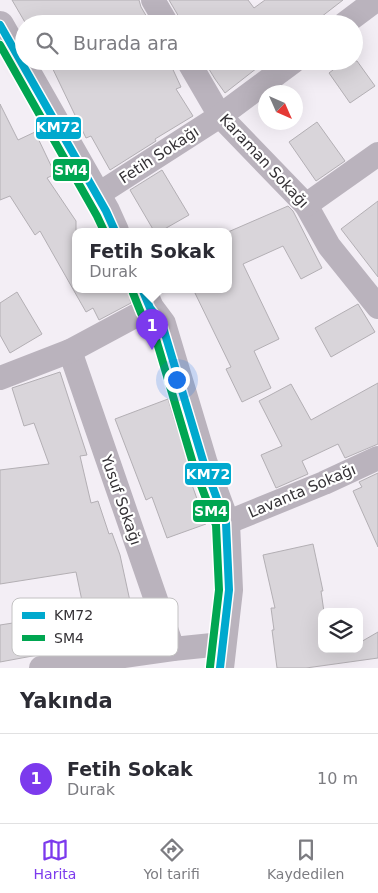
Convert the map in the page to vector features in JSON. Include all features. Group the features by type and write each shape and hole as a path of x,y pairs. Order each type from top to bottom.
{"street":[{"path":"153,0 162,15"},
{"path":"356,15 376,0"},
{"path":"0,25 15,52"},
{"path":"25,70 114,228"},
{"name":"Karaman Sokağı","path":"193,70 220,116 306,205 329,246 378,307"},
{"name":"Fetih Sokağı","path":"96,195 220,116 282,70"},
{"path":"306,205 378,154"},
{"path":"0,378 70,351 146,298 162,324 204,464 226,523 229,590 221,656 178,650"},
{"name":"Yusuf Sokağı","path":"70,351 155,598"},
{"name":"Lavanta Sokağı","path":"226,523 324,483 378,458"},
{"path":"41,668 124,656"}],"building":[{"path":"12,0 139,0 146,15 21,15"},
{"path":"169,0 248,0 254,8 265,0 343,0 324,15 178,15"},
{"path":"363,69 375,86 350,103 329,73 333,70"},
{"path":"53,70 173,70 181,87 176,89 193,116 110,170 91,136 86,138"},
{"path":"210,70 254,70 225,93"},
{"path":"0,104 18,140 35,132 55,174 47,178 76,221 76,228 72,228 72,287 40,231 35,235 10,196 0,200"},
{"path":"317,122 345,161 316,181 289,142"},
{"path":"162,170 189,215 166,228 152,228 130,190"},
{"path":"378,201 378,277 341,229"},
{"path":"288,206 293,211 322,268 301,279 283,246 243,264 279,339 254,351 271,388 242,402 226,369 231,367 195,293 232,293 232,230"},
{"path":"17,292 42,334 10,353 0,335 0,303"},
{"path":"75,293 128,293 131,303 99,320 93,308 86,312"},
{"path":"358,304 375,332 331,357 315,328"},
{"path":"60,372 87,455 80,456 91,503 98,501 109,534 112,533 120,555 129,598 81,598 76,572 0,584 0,470 49,464 34,423 24,426 12,388"},
{"path":"378,383 378,444 345,458 338,444 302,461 308,474 276,488 261,455 282,446 259,401 291,384 311,420"},
{"path":"168,399 194,481 191,482 206,524 167,538 152,497 146,500 115,419"},
{"path":"378,473 378,547 353,491 362,487 359,482"},
{"path":"313,544 323,591 321,591 323,608 318,608 318,653 363,653 363,641 378,632 378,658 306,668 277,668 271,608 275,608 263,555"},
{"path":"12,623 12,656 33,656 0,662 0,625"}],"transit line":[{"name":"KM72","path":"0,25 15,51"},
{"name":"SM4","path":"0,45 103,228"},
{"name":"KM72","path":"26,70 106,211 114,228"},
{"name":"SM4","path":"133,293 141,313 153,329 194,467 216,525 219,590 210,667"},
{"name":"KM72","path":"144,293 150,308 162,324 204,464 226,523 229,590 220,668"}],"place":[{"name":"Fetih Sokak","path":"152,350"}]}
